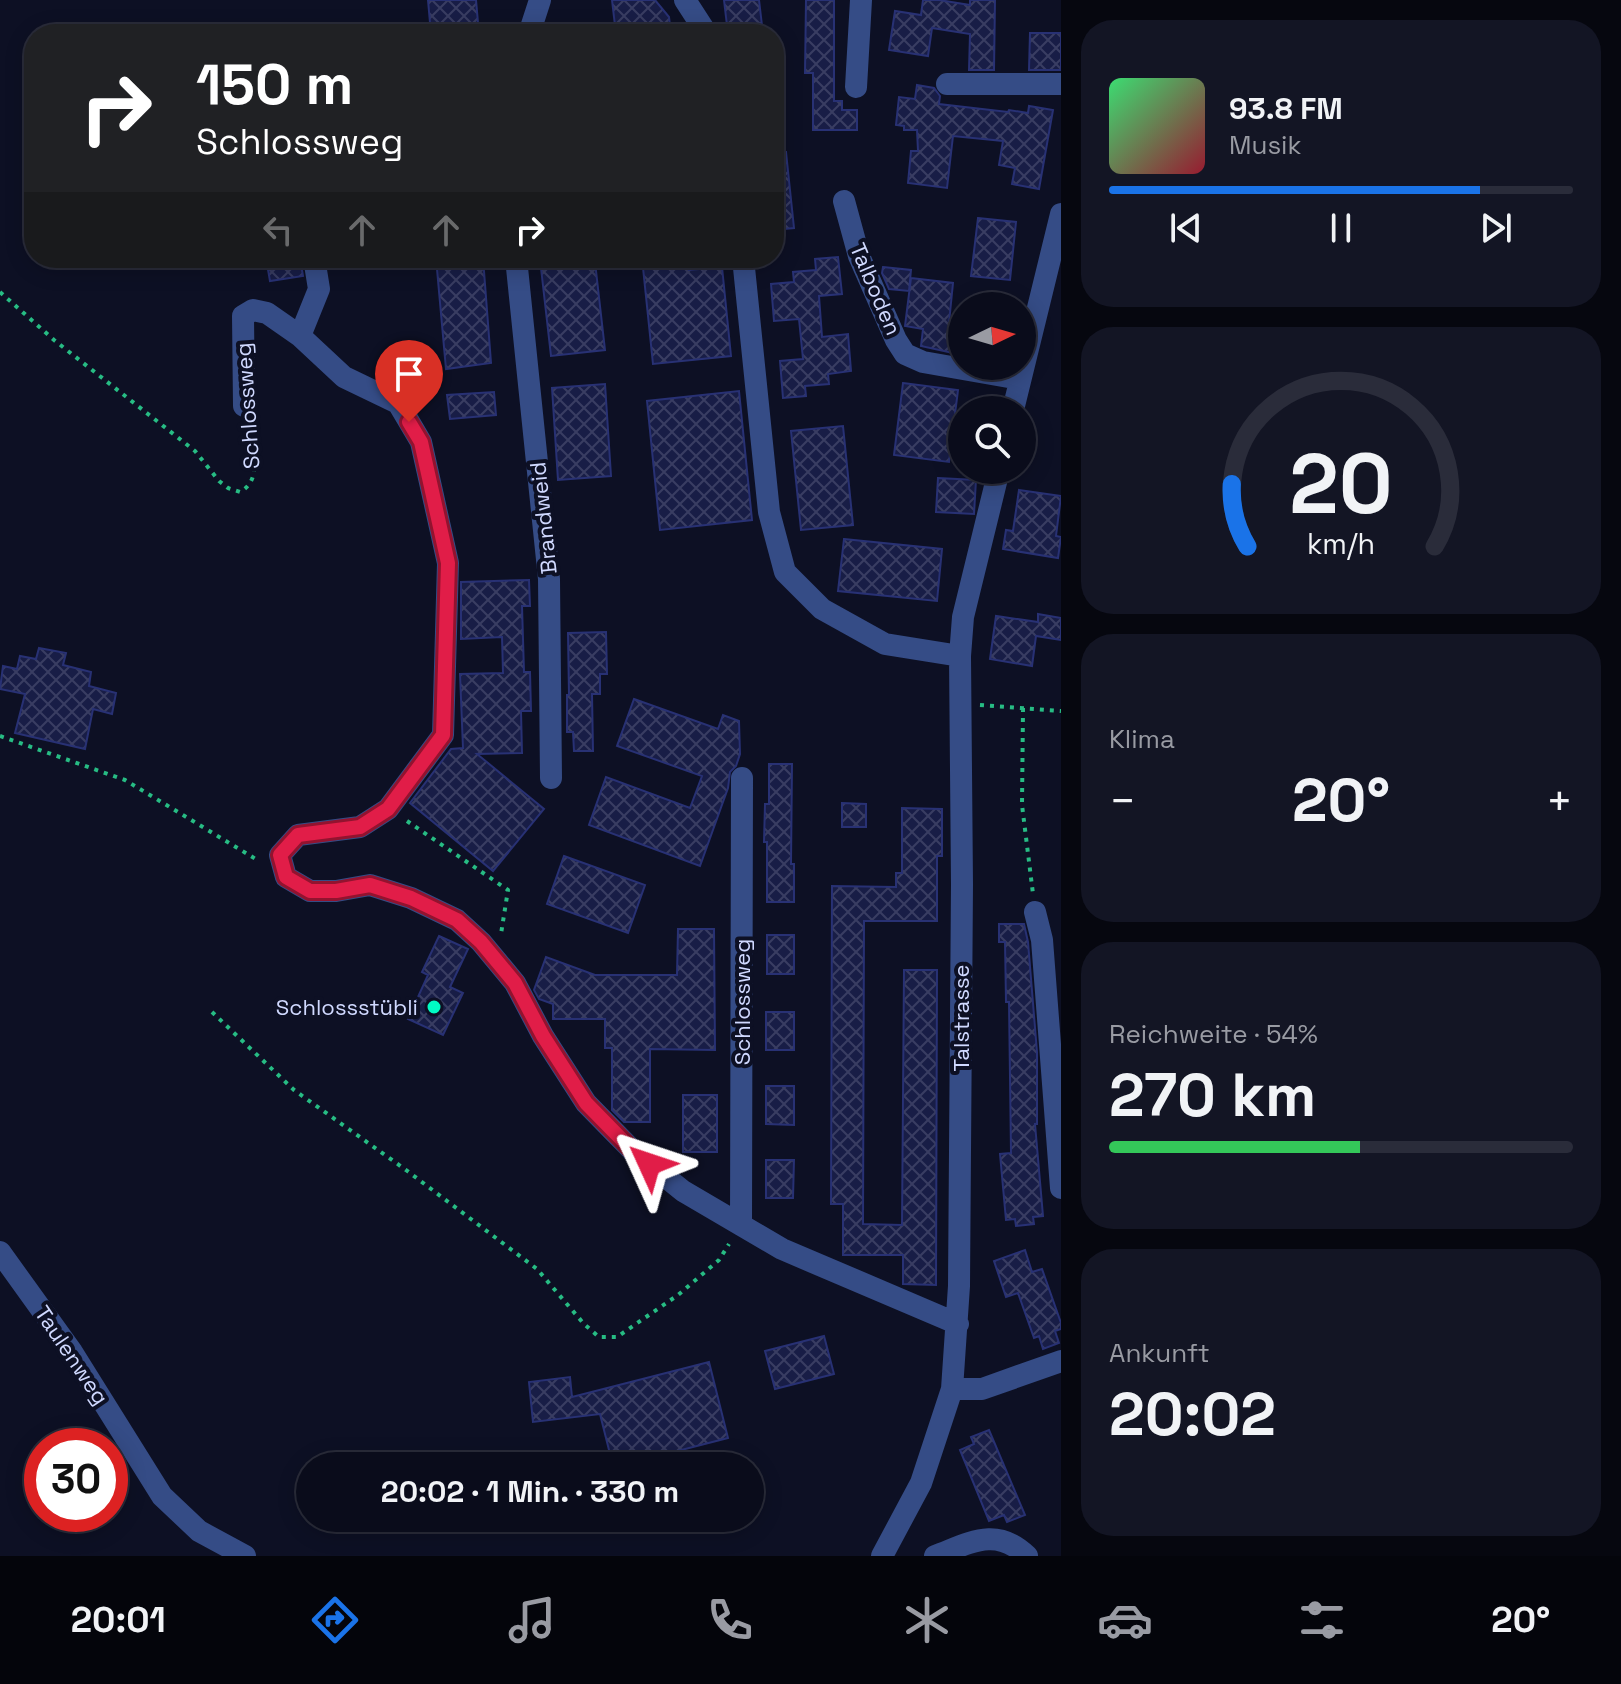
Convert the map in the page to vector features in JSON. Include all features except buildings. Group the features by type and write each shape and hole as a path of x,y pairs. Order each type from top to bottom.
{"street":[{"path":"532,24 540,0"},
{"path":"685,0 701,24"},
{"path":"856,87 861,0"},
{"path":"947,84 1061,84"},
{"name":"Talboden","path":"844,201 859,256 896,340 905,354 923,362 948,366"},
{"path":"1036,315 1061,214"},
{"path":"300,336 319,289 316,268"},
{"name":"Brandweid","path":"517,268 549,579 551,778"},
{"path":"744,268 769,512 785,572 822,609 885,644 960,656"},
{"name":"Schlossweg","path":"244,406 243,316 253,310 267,313 300,336 344,377 398,403 421,442 448,563 443,735 388,809 360,827 298,835 280,855 286,877"},
{"name":"Talstrasse","path":"882,1556 921,1483 952,1389 958,1324 962,900 960,656 963,617 996,484"},
{"name":"Schlossweg","path":"741,1225 742,778"},
{"path":"286,877 310,891 336,891 370,885 411,898 457,920 481,942 515,983 543,1036 586,1103 632,1150 683,1191 782,1249 958,1324"},
{"path":"1035,912 1042,940 1061,1188"},
{"name":"Taulenweg","path":"0,1252 72,1352 162,1496 199,1531 245,1556"},
{"path":"952,1389 982,1389 1061,1361"},
{"path":"935,1556 982,1538 1004,1540 1027,1556"}],"path":[{"name":"Schlossweg","path":"0,292 54,340 195,451 219,481 240,492 249,487 255,475 244,406"},
{"path":"962,704 1061,711"},
{"path":"1023,708 1022,805 1035,912"},
{"path":"0,736 125,780 286,877"},
{"path":"388,809 508,890 502,933 481,942"},
{"path":"212,1012 294,1090 537,1269 599,1337 617,1337 678,1295 719,1260 741,1225"}],"place":[{"name":"Schlossstübli","path":"434,1007"}],"route":[{"path":"409,422 421,442 448,563 443,735 388,809 360,827 298,835 280,855 286,877 310,891 336,891 370,885 411,898 457,920 481,942 515,983 543,1036 586,1103 649,1164"}]}
